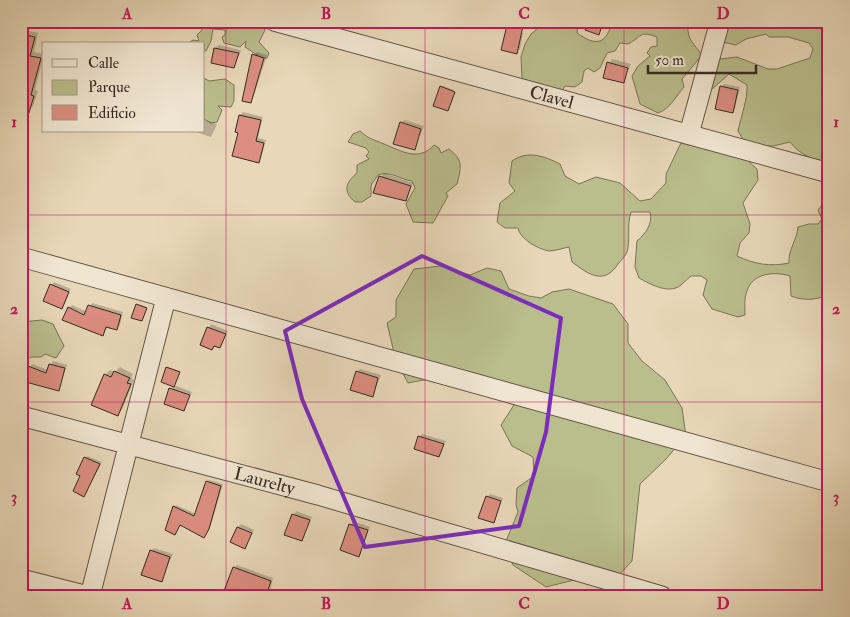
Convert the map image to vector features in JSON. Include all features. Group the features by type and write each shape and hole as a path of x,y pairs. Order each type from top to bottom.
{"street":[{"name":"Clavel","path":"274,21 829,173"},
{"path":"689,134 720,21"},
{"path":"21,257 829,482"},
{"path":"21,579 89,596 166,298"},
{"name":"Laurelty","path":"21,416 507,550 662,596"}],"highlighted area":[{"path":"422,256 561,318 546,432 519,526 365,547 302,399 285,331"}],"green space":[{"path":"201,21 240,21 248,27 261,23 265,30 259,42 269,53 267,58 262,58 245,47 246,41 240,47 224,43 222,37 225,35 225,30 213,29 211,41 205,51 205,42 190,42 193,40 199,41 197,35 202,30"},
{"path":"539,21 578,21 577,33 594,41 602,40 606,37 611,25 617,25 620,21 664,21 676,26 688,25 690,38 702,55 682,79 684,87 669,105 658,113 640,104 632,76 638,66 650,56 647,53 651,47 657,46 657,37 647,34 641,35 628,44 620,43 615,51 607,53 600,68 594,72 588,68 584,71 582,82 575,87 565,86 560,94 526,83 522,78 521,57 525,44 536,30"},
{"path":"720,21 829,21 829,163 807,156 790,142 773,146 747,146 738,131 747,85 729,74 701,99 703,71 720,59 737,57 768,69 777,69 810,58 813,49 809,43 788,37 769,37 766,34 746,39 736,45 722,42"},
{"path":"205,79 209,81 225,79 234,85 234,101 231,107 218,106 222,110 217,122 211,123 205,120"},
{"path":"360,131 372,139 403,152 422,153 434,145 439,148 441,153 449,149 454,153 460,165 457,184 446,193 448,196 433,223 413,222 406,204 415,188 412,181 391,174 378,175 371,185 371,196 362,202 355,202 351,198 347,191 348,184 357,173 357,165 369,159 366,156 369,152 366,148 348,142 353,134"},
{"path":"681,143 745,158 757,169 758,180 743,203 750,224 749,233 740,243 737,256 750,261 769,265 789,263 798,227 818,224 822,219 818,210 829,196 828,295 810,299 796,298 791,296 790,276 784,274 765,275 754,280 750,285 745,297 745,315 738,317 712,309 703,295 707,280 701,276 691,276 680,286 673,289 658,287 648,283 639,278 635,267 637,241 648,228 650,212 631,212 627,252 613,271 602,276 590,274 572,262 569,247 551,251 545,250 526,240 518,228 505,228 497,222 500,203 515,191 509,183 512,161 518,158 536,155 554,161 560,164 565,176 579,184 596,177 620,183 640,201 651,199 666,183 666,174"},
{"path":"440,266 470,275 487,268 501,271 509,289 529,296 541,298 552,292 569,289 613,304 628,324 628,343 642,361 665,380 682,408 686,436 640,484 632,561 619,575 574,580 546,587 513,565 504,546 518,512 516,505 517,488 534,476 533,457 512,446 501,425 514,405 439,377 408,383 396,361 387,323 396,317 396,300 414,269"},
{"path":"42,320 53,324 64,346 56,358 45,354 41,357 32,357 21,362 21,322"}],"building":[{"path":"508,21 524,21 517,54 501,50"},
{"path":"588,21 602,25 599,35 585,30"},
{"path":"21,34 35,37 30,56 41,58 31,95 34,96 24,129 21,129"},
{"path":"214,48 239,53 234,68 211,63"},
{"path":"252,54 264,58 251,103 242,101"},
{"path":"607,62 628,68 624,83 603,78"},
{"path":"440,86 455,92 448,111 433,106"},
{"path":"720,86 738,90 733,113 715,109"},
{"path":"239,115 261,120 256,141 264,143 259,163 232,156 238,133 235,132"},
{"path":"400,122 421,129 415,150 393,144"},
{"path":"379,176 411,186 406,201 373,193"},
{"path":"50,284 69,292 62,309 43,301"},
{"path":"136,304 147,308 142,321 131,318"},
{"path":"88,305 121,315 117,330 106,327 103,336 62,320 68,307 84,315"},
{"path":"207,327 226,334 220,348 214,346 212,350 200,345"},
{"path":"49,364 65,368 59,391 22,381 28,366 46,373"},
{"path":"166,367 180,372 174,387 161,382"},
{"path":"114,371 130,378 127,383 131,384 118,416 91,405 104,374 111,377"},
{"path":"356,371 378,378 373,397 350,390"},
{"path":"169,388 190,395 184,411 164,404"},
{"path":"418,436 444,444 439,457 414,449"},
{"path":"84,457 100,464 84,497 73,491 80,476 76,474"},
{"path":"206,481 221,486 209,529 204,538 180,525 175,535 165,530 173,506 194,516"},
{"path":"486,496 501,501 494,523 478,518"},
{"path":"292,514 310,520 302,541 284,535"},
{"path":"349,524 368,530 359,557 340,550"},
{"path":"237,527 252,533 245,549 230,542"},
{"path":"150,550 170,557 162,582 141,575"},
{"path":"233,567 271,581 266,596 222,596"}]}
